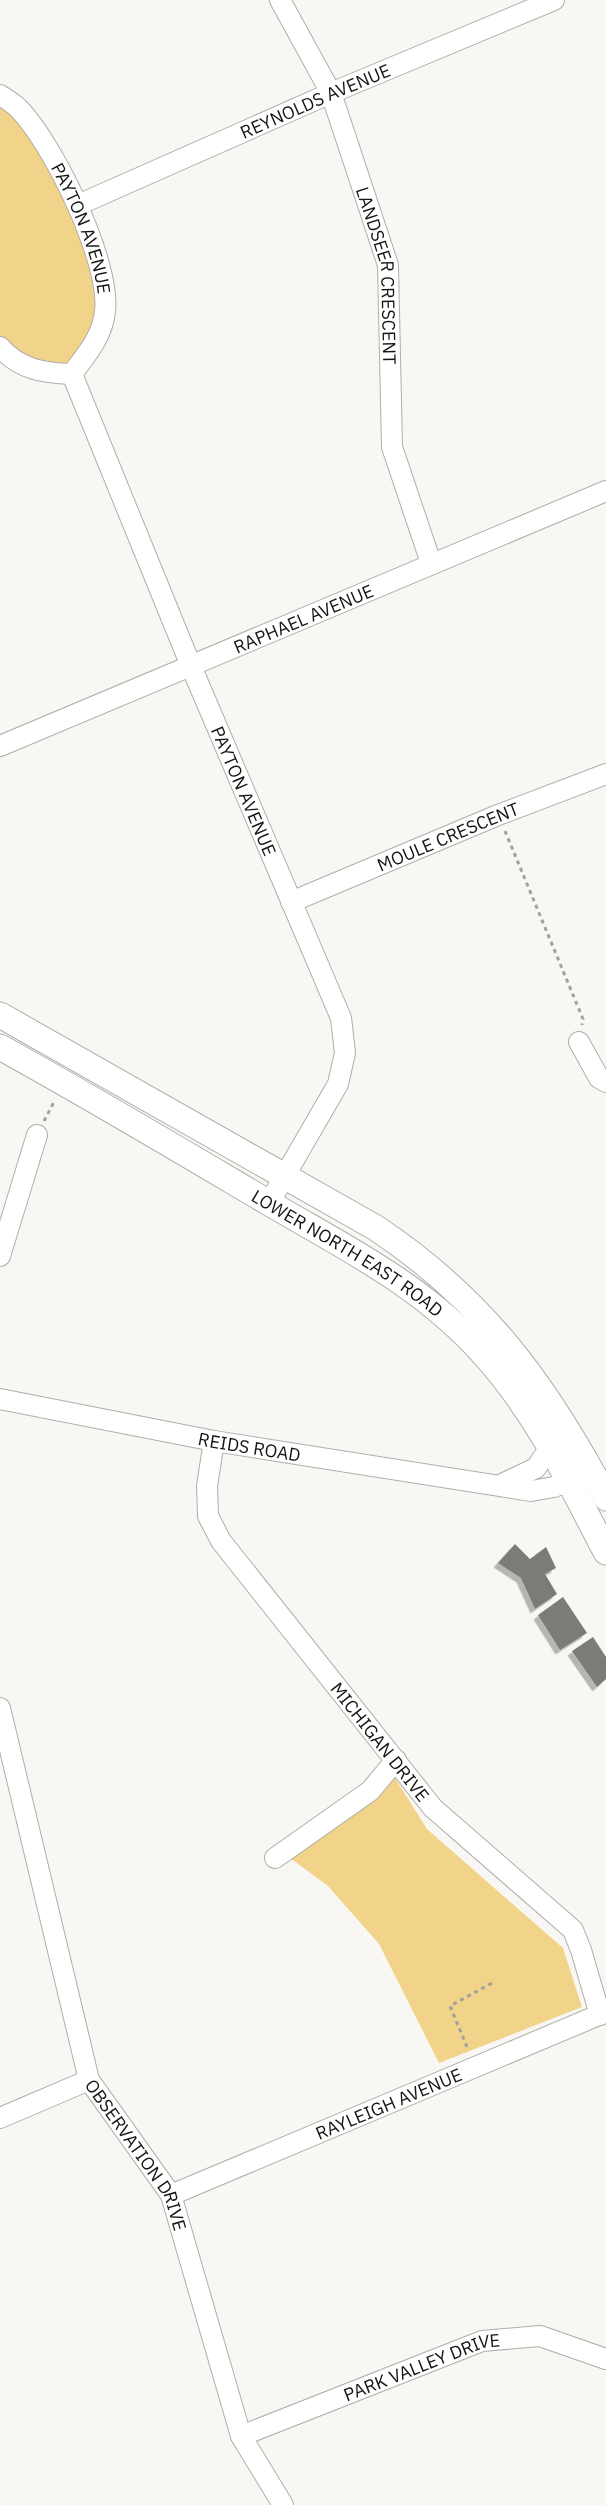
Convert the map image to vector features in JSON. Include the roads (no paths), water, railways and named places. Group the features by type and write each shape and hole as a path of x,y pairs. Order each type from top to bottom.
{"main road":[{"name":"LOWER NORTH EAST ROAD","path":"0,1015 376,1228 421,1260 458,1291 494,1328 530,1372 591,1470 606,1498"},
{"name":"LOWER NORTH EAST ROAD","path":"0,1047 388,1272 442,1313 469,1338 506,1381 550,1447 606,1552"}],"street":[{"name":"LANDSEER CRESCENT","path":"280,0 331,93 388,264 392,447 431,563"},
{"name":"REYNOLDS AVENUE","path":"78,205 331,93 554,0"},
{"name":"PAYTON AVENUE","path":"0,95 16,106 40,136 78,205 102,276 106,311 95,344 72,374 190,666 341,1018 345,1053 338,1084 269,1203"},
{"path":"0,347 8,356 39,372 72,374"},
{"name":"RAPHAEL AVENUE","path":"0,746 431,563 606,491"},
{"name":"MOULE CRESCENT","path":"290,902 498,815 606,774"},
{"path":"579,1042 599,1078 606,1082"},
{"path":"0,1256 37,1135"},
{"name":"REIDS ROAD","path":"0,1399 214,1441 531,1491 569,1482 591,1470"},
{"name":"MICHIGAN DRIVE","path":"214,1441 207,1486 208,1516 221,1542 396,1760 432,1808 573,1930 603,2013"},
{"path":"500,1485 536,1468 550,1447"},
{"name":"OBSERVATION DRIVE","path":"0,1708 88,2080 171,2195 241,2436 283,2505"},
{"path":"275,1858 370,1790 396,1760"},
{"name":"RAYLEIGH AVENUE","path":"171,2195 603,2013"},
{"path":"0,2118 88,2080"},
{"name":"PARK VALLEY DRIVE","path":"241,2436 482,2342 540,2336 606,2359"}]}
